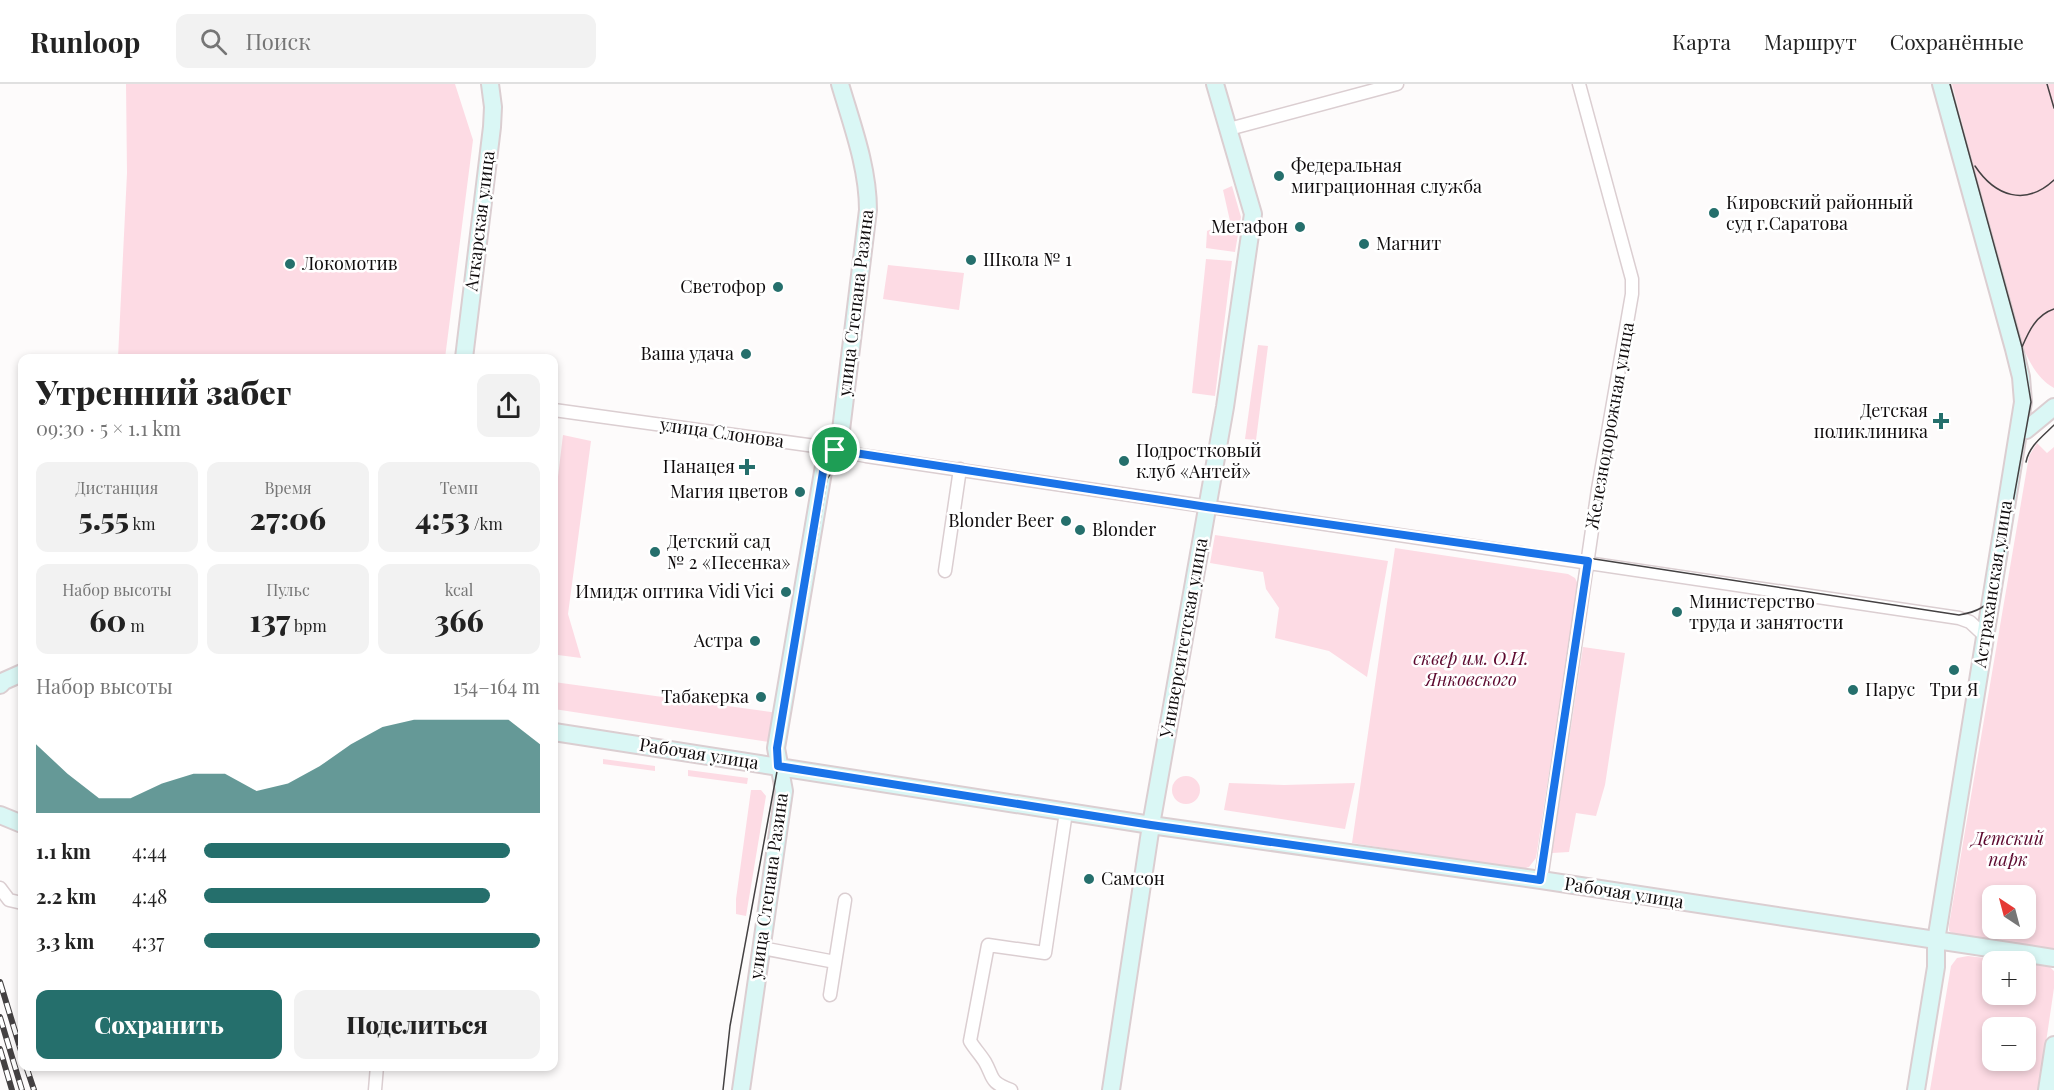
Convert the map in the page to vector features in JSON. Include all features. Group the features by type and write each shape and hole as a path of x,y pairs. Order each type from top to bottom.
{"main road":[{"name":"Аткарская улица","path":"464,354 492,127 493,107 490,84"},
{"name":"улица Степана Разина","path":"741,1090 784,791 778,766 777,748 824,466 835,450 841,430 868,201 858,146 840,84"},
{"name":"Университетская улица","path":"1112,1090 1151,825 1225,407 1252,214 1215,84"},
{"name":"Астраханская улица","path":"1916,1090 1936,967 1936,941 2023,402 2021,377 1941,84"},
{"path":"2019,431 2026,430 2054,407"},
{"path":"0,685 18,675"},
{"name":"Рабочая улица","path":"558,733 1151,825 1540,880 2054,958"},
{"path":"0,816 18,823"},
{"path":"2047,1090 2054,1045"}],"street":[{"path":"1229,129 1397,84"},
{"name":"Железнодорожная улица","path":"1540,880 1588,561 1632,294 1632,279 1579,84"},
{"name":"улица Слонова","path":"558,411 1588,561 1959,618 1970,622 1984,635"},
{"path":"945,571 960,469"},
{"name":"улица Слонова","path":"1959,618 1979,614 1988,609"},
{"path":"1011,1090 1000,1086 991,1078 985,1063 970,1041 988,945 1045,953 1066,812"},
{"path":"0,888 9,900 18,902"},
{"path":"830,995 845,900"},
{"path":"762,948 835,962"},
{"path":"375,1090 377,1071"}],"green space":[{"name":"Локомотив","path":"126,84 455,84 473,140 446,354 118,354 127,173"},
{"path":"1952,84 2054,84 2054,388 2036,372 2018,336"},
{"path":"1232,186 1241,217 1235,252 1206,248 1207,231 1230,221 1223,190"},
{"path":"1206,259 1232,261 1215,396 1192,393"},
{"path":"888,265 964,273 959,310 883,299"},
{"path":"1258,345 1268,346 1256,440 1245,439"},
{"path":"563,435 591,441 568,614 581,658 558,655 558,477"},
{"name":"Детский парк","path":"2037,443 2047,453 2054,447 2054,949 1987,939 2036,939 2036,885 1982,885 1982,938 1954,934 1949,931 2029,456"},
{"path":"1215,535 1388,561 1367,677 1329,651 1275,638 1279,608 1266,589 1263,572 1210,563"},
{"name":"сквер им. О.И. Янковского","path":"1395,548 1568,574 1575,578 1578,584 1536,858 1529,867 1522,869 1352,843"},
{"path":"1583,647 1625,653 1605,785 1596,816 1576,813 1569,852 1552,853"},
{"path":"558,683 778,713 769,742 558,710"},
{"path":"603,759 655,766 655,771 603,764"},
{"path":"688,770 748,778 747,784 688,776"},
{"path":"1186,776 1196,780 1200,790 1196,800 1186,804 1176,800 1172,790 1176,780"},
{"path":"1229,783 1284,785 1355,783 1345,829 1224,810"},
{"path":"751,790 761,790 766,796 746,916 736,914 736,899"},
{"path":"1968,956 1982,958 1982,1005 2036,1005 2036,964 2049,966 2054,971 2054,988 2039,1090 1930,1090 1951,966 1957,958"}],"tram line":[{"path":"723,1090 730,1026 778,766 827,479 839,464 853,455 866,453 1588,558 1959,615 1976,610 1989,602 1997,592 2031,402 2022,347 1950,84"},
{"path":"2047,84 2054,108"},
{"path":"1975,166 1992,185 2011,194 2032,193 2054,180"},
{"path":"2022,347 2038,319 2054,309"},
{"path":"2026,462 2033,446 2054,425"}],"railway":[{"path":"0,982 18,1041"},
{"path":"0,1017 22,1090"},
{"path":"0,1049 12,1090"},
{"path":"28,1071 34,1090"}],"place":[{"name":"Федеральная миграционная служба","path":"1279,176"},
{"name":"Кировский районный суд г.Саратова","path":"1714,213"},
{"name":"Мегафон","path":"1300,227"},
{"name":"Магнит","path":"1364,244"},
{"name":"Школа № 1","path":"971,260"},
{"name":"Локомотив","path":"290,264"},
{"name":"Светофор","path":"778,287"},
{"name":"Ваша удача","path":"746,354"},
{"name":"Детская поликлиника","path":"1941,421"},
{"name":"Подростковый клуб «Антей»","path":"1124,461"},
{"name":"Панацея","path":"747,467"},
{"name":"Магия цветов","path":"800,492"},
{"name":"Blonder Beer","path":"1066,521"},
{"name":"Blonder","path":"1080,530"},
{"name":"Детский сад № 2 «Песенка»","path":"655,552"},
{"name":"Имидж оптика Vidi Vici","path":"786,592"},
{"name":"Министерство труда и занятости","path":"1677,612"},
{"name":"Астра","path":"755,641"},
{"name":"Три Я","path":"1954,670"},
{"name":"Парус","path":"1853,690"},
{"name":"Табакерка","path":"761,697"},
{"name":"Самсон","path":"1089,879"}],"route":[{"path":"835,450 1207,507 1588,561 1540,880 1151,825 778,766 777,748 814,519 824,466 835,450"}]}
